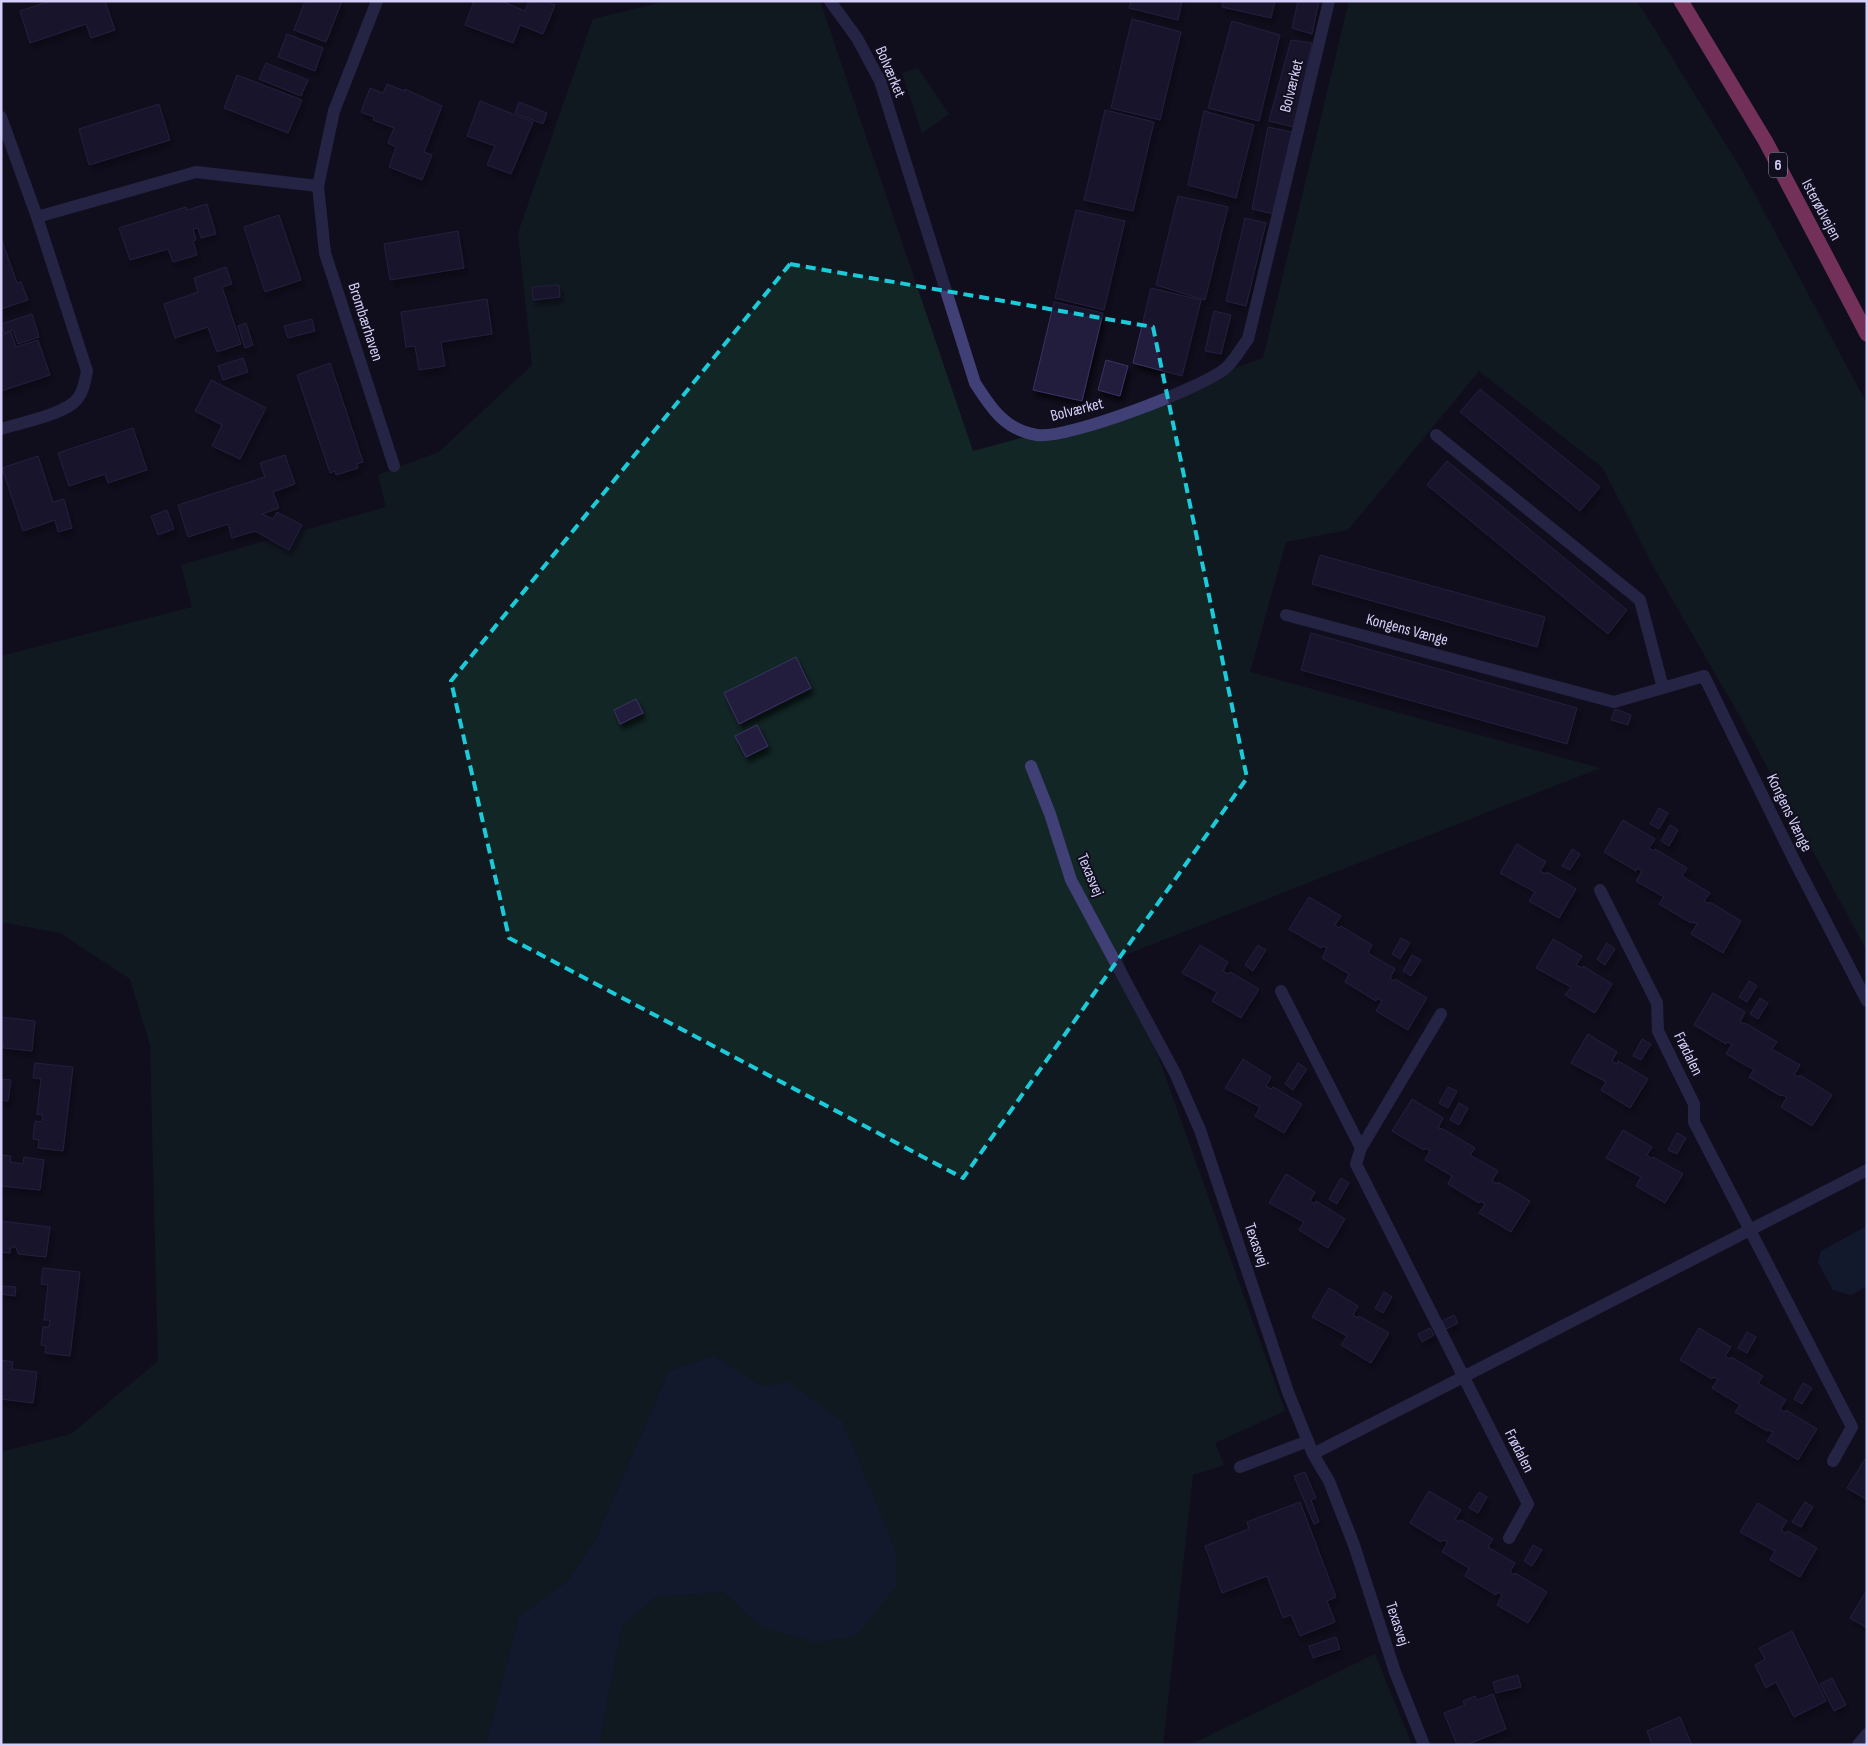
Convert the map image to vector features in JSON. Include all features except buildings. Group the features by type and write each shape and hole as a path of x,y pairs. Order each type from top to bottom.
{"highway":[{"name":"Isterødvejen","path":"1681,1 1766,142 1867,334"}],"street":[{"name":"Brombærhaven","path":"377,1 334,111 318,186 325,253 394,466"},
{"name":"Bolværket","path":"830,1 857,38 880,81 975,383 994,413 1014,427 1039,436 1085,428 1178,394 1226,368 1248,339 1329,1"},
{"path":"1,117 37,217 87,372 84,387 78,399 68,408 1,429"},
{"path":"37,217 196,172 318,186"},
{"path":"1436,435 1640,600 1663,688"},
{"name":"Kongens Vænge","path":"1286,615 1614,702 1704,676 1795,862 1867,1001"},
{"name":"Texasvej","path":"1031,766 1050,814 1071,880 1175,1073 1200,1130 1288,1392 1313,1454 1329,1481 1354,1545 1395,1672 1424,1745"},
{"name":"Frødalen","path":"1600,890 1657,1003 1658,1031 1694,1104 1694,1122 1852,1427 1833,1461"},
{"path":"1281,991 1361,1148"},
{"name":"Frødalen","path":"1441,1014 1361,1148 1356,1164 1528,1504 1509,1538"},
{"path":"1313,1454 1867,1170"},
{"path":"1240,1467 1308,1441"},
{"path":"1858,1745 1867,1734"}],"highlighted area":[{"path":"790,264 1153,327 1247,778 963,1178 509,938 451,681"}],"green space":[{"path":"668,1 820,1 973,451 1098,417 1263,358 1349,1 1637,1 1744,174 1867,404 1867,951 1738,713 1653,566 1603,468 1479,371 1348,530 1286,542 1250,672 1600,768 1122,956 1285,1411 1215,1443 1224,1465 1193,1475 1163,1745 599,1745 622,1625 656,1597 724,1592 760,1626 763,1387 714,1356 669,1371 595,1541 567,1582 519,1617 486,1745 1,1745 1,1452 71,1434 158,1361 150,1045 130,979 60,933 1,922 1,656 192,607 181,565 386,507 378,475 439,452 532,365 518,233 593,19"},
{"path":"918,68 949,114 922,133 902,73"},
{"path":"1375,1654 1412,1745 1190,1745"}],"water":[{"path":"1867,1226 1867,1286 1851,1295 1833,1290 1818,1262 1821,1251"},
{"path":"714,1356 763,1387 787,1382 842,1421 895,1550 897,1585 855,1636 814,1642 760,1626 724,1592 656,1597 622,1625 599,1745 486,1745 519,1617 567,1582 595,1541 669,1371"}]}
